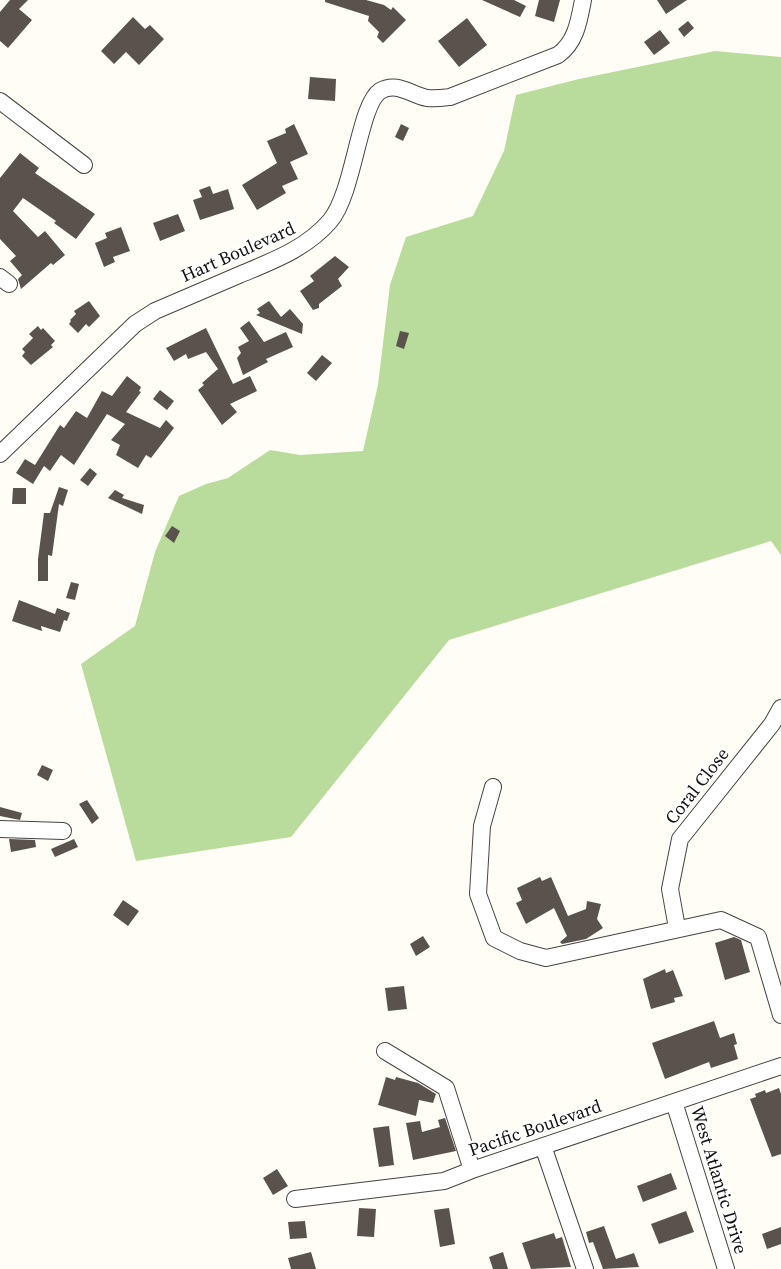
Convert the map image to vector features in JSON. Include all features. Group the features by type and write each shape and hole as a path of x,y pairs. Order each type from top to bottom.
{"street":[{"name":"Hart Boulevard","path":"0,454 142,320 155,310 288,254 310,241 331,220 345,195 369,106 378,92 394,87 425,98 438,99 450,97 558,56 567,49 574,37 583,0"},
{"path":"0,101 84,165"},
{"name":"Coral Close","path":"677,928 670,889 680,840 772,724 781,708"},
{"path":"493,787 482,826 478,894 494,938 520,951 546,958 720,920 758,937 781,1015"},
{"path":"0,829 64,831"},
{"path":"385,1051 446,1088 472,1170"},
{"name":"Pacific Boulevard","path":"295,1199 444,1181 781,1066"},
{"name":"West Atlantic Drive","path":"674,1102 726,1269"},
{"path":"543,1146 585,1269"}],"green space":[{"path":"715,51 781,57 781,555 771,541 449,640 291,837 136,861 81,664 135,626 155,552 179,496 206,484 228,478 270,450 300,455 363,451 378,385 390,285 406,237 473,216 504,151 516,95 579,79"}],"building":[{"path":"10,0 28,0 19,9 32,20 8,48 0,41 0,12"},
{"path":"325,0 366,0 384,5 391,10 393,7 406,20 383,43 377,37 379,32 368,21 369,16 325,2"},
{"path":"482,0 514,0 526,6 520,17"},
{"path":"539,0 560,0 554,22 535,16"},
{"path":"657,0 687,0 666,14"},
{"path":"133,17 145,29 150,25 164,39 139,65 126,52 114,64 101,51"},
{"path":"467,18 487,45 459,67 438,41"},
{"path":"688,21 694,28 684,37 678,29"},
{"path":"660,30 670,43 654,55 644,42"},
{"path":"310,77 336,79 335,101 308,99"},
{"path":"294,124 308,154 290,162 298,179 282,186 286,193 257,210 242,185 277,163 267,141 286,133 285,129"},
{"path":"401,124 409,128 403,141 395,137"},
{"path":"20,153 39,168 35,173 95,214 76,239 54,223 56,221 23,198 13,211 38,237 45,231 65,255 53,265 51,263 21,289 18,279 22,275 10,261 16,256 0,239 0,178"},
{"path":"210,186 213,194 228,189 234,209 200,220 193,200 202,197 199,190"},
{"path":"178,214 185,231 160,241 153,223"},
{"path":"121,227 130,251 113,257 115,262 104,267 95,243 107,238 105,233"},
{"path":"335,256 349,267 338,279 342,286 319,304 319,308 313,310 300,291 314,281 310,276"},
{"path":"89,301 100,316 89,327 86,324 78,333 69,324 70,320 76,314 74,311"},
{"path":"269,301 281,317 290,309 303,324 302,334 256,315 260,313 257,309"},
{"path":"249,321 264,342 286,332 293,347 266,359 268,362 243,375 237,358 241,353 238,347 249,341 240,328"},
{"path":"38,326 41,330 43,328 55,341 51,345 53,347 31,365 22,356 25,352 22,349 33,338 29,334"},
{"path":"206,328 233,384 250,376 257,391 230,404 237,412 222,425 198,390 204,385 202,383 218,369 206,352 188,359 186,354 174,361 166,348"},
{"path":"400,331 409,333 404,349 396,346"},
{"path":"322,355 332,363 316,381 307,373"},
{"path":"127,376 141,387 139,391 141,392 126,412 160,428 166,420 174,428 151,458 146,455 138,468 116,455 120,445 111,440 125,424 107,414 74,465 61,455 50,471 44,466 33,484 16,473 25,459 35,465 60,425 64,428 76,411 87,418 102,391 112,396"},
{"path":"160,390 174,401 167,410 153,399"},
{"path":"90,468 97,474 88,486 80,480"},
{"path":"59,487 68,490 63,506 59,504 52,556 48,555 48,581 38,581 38,559 44,513 50,513"},
{"path":"13,488 26,488 26,504 12,504"},
{"path":"115,490 124,495 122,498 144,505 142,514 108,498"},
{"path":"172,526 180,531 174,543 165,536"},
{"path":"71,582 79,584 75,600 66,598"},
{"path":"19,600 55,614 57,608 70,613 67,621 64,620 60,632 41,626 42,631 12,621"},
{"path":"42,765 53,770 48,781 37,775"},
{"path":"87,800 99,818 92,824 79,804"},
{"path":"0,807 22,813 20,820 0,816"},
{"path":"9,839 35,840 36,847 11,852"},
{"path":"74,839 78,847 55,857 51,849"},
{"path":"540,877 542,881 551,877 568,916 586,909 587,901 601,904 597,919 603,928 586,939 562,944 560,942 567,936 554,908 526,924 516,903 522,900 517,888"},
{"path":"123,900 139,911 128,926 113,915"},
{"path":"423,936 430,947 416,956 410,944"},
{"path":"734,937 741,940 750,972 725,980 715,943"},
{"path":"665,969 666,973 673,970 683,996 674,998 675,1002 651,1009 643,979"},
{"path":"404,986 407,1009 388,1011 385,988"},
{"path":"714,1021 720,1038 734,1033 737,1044 734,1045 738,1059 711,1068 709,1062 665,1079 652,1043"},
{"path":"386,1077 395,1080 396,1077 418,1083 436,1094 433,1103 419,1100 416,1116 378,1105"},
{"path":"779,1088 781,1094 781,1154 772,1157 750,1099 756,1097 755,1094 765,1090 766,1093"},
{"path":"445,1118 456,1151 413,1160 406,1123 420,1121 422,1132 440,1127 438,1120"},
{"path":"389,1126 394,1165 379,1167 373,1128"},
{"path":"277,1169 288,1186 273,1195 263,1178"},
{"path":"671,1173 677,1189 643,1202 637,1186"},
{"path":"359,1208 376,1209 374,1237 357,1236"},
{"path":"449,1208 455,1244 440,1247 434,1210"},
{"path":"686,1211 694,1232 659,1244 651,1224"},
{"path":"305,1221 307,1238 290,1239 288,1222"},
{"path":"604,1226 616,1259 634,1253 639,1267 603,1269 593,1242 589,1243 586,1232"},
{"path":"781,1227 781,1244 767,1249 762,1234"},
{"path":"554,1233 556,1239 562,1237 571,1267 531,1269 522,1243"},
{"path":"311,1252 316,1269 291,1269 288,1258"},
{"path":"503,1252 508,1269 493,1269 489,1257"}]}
